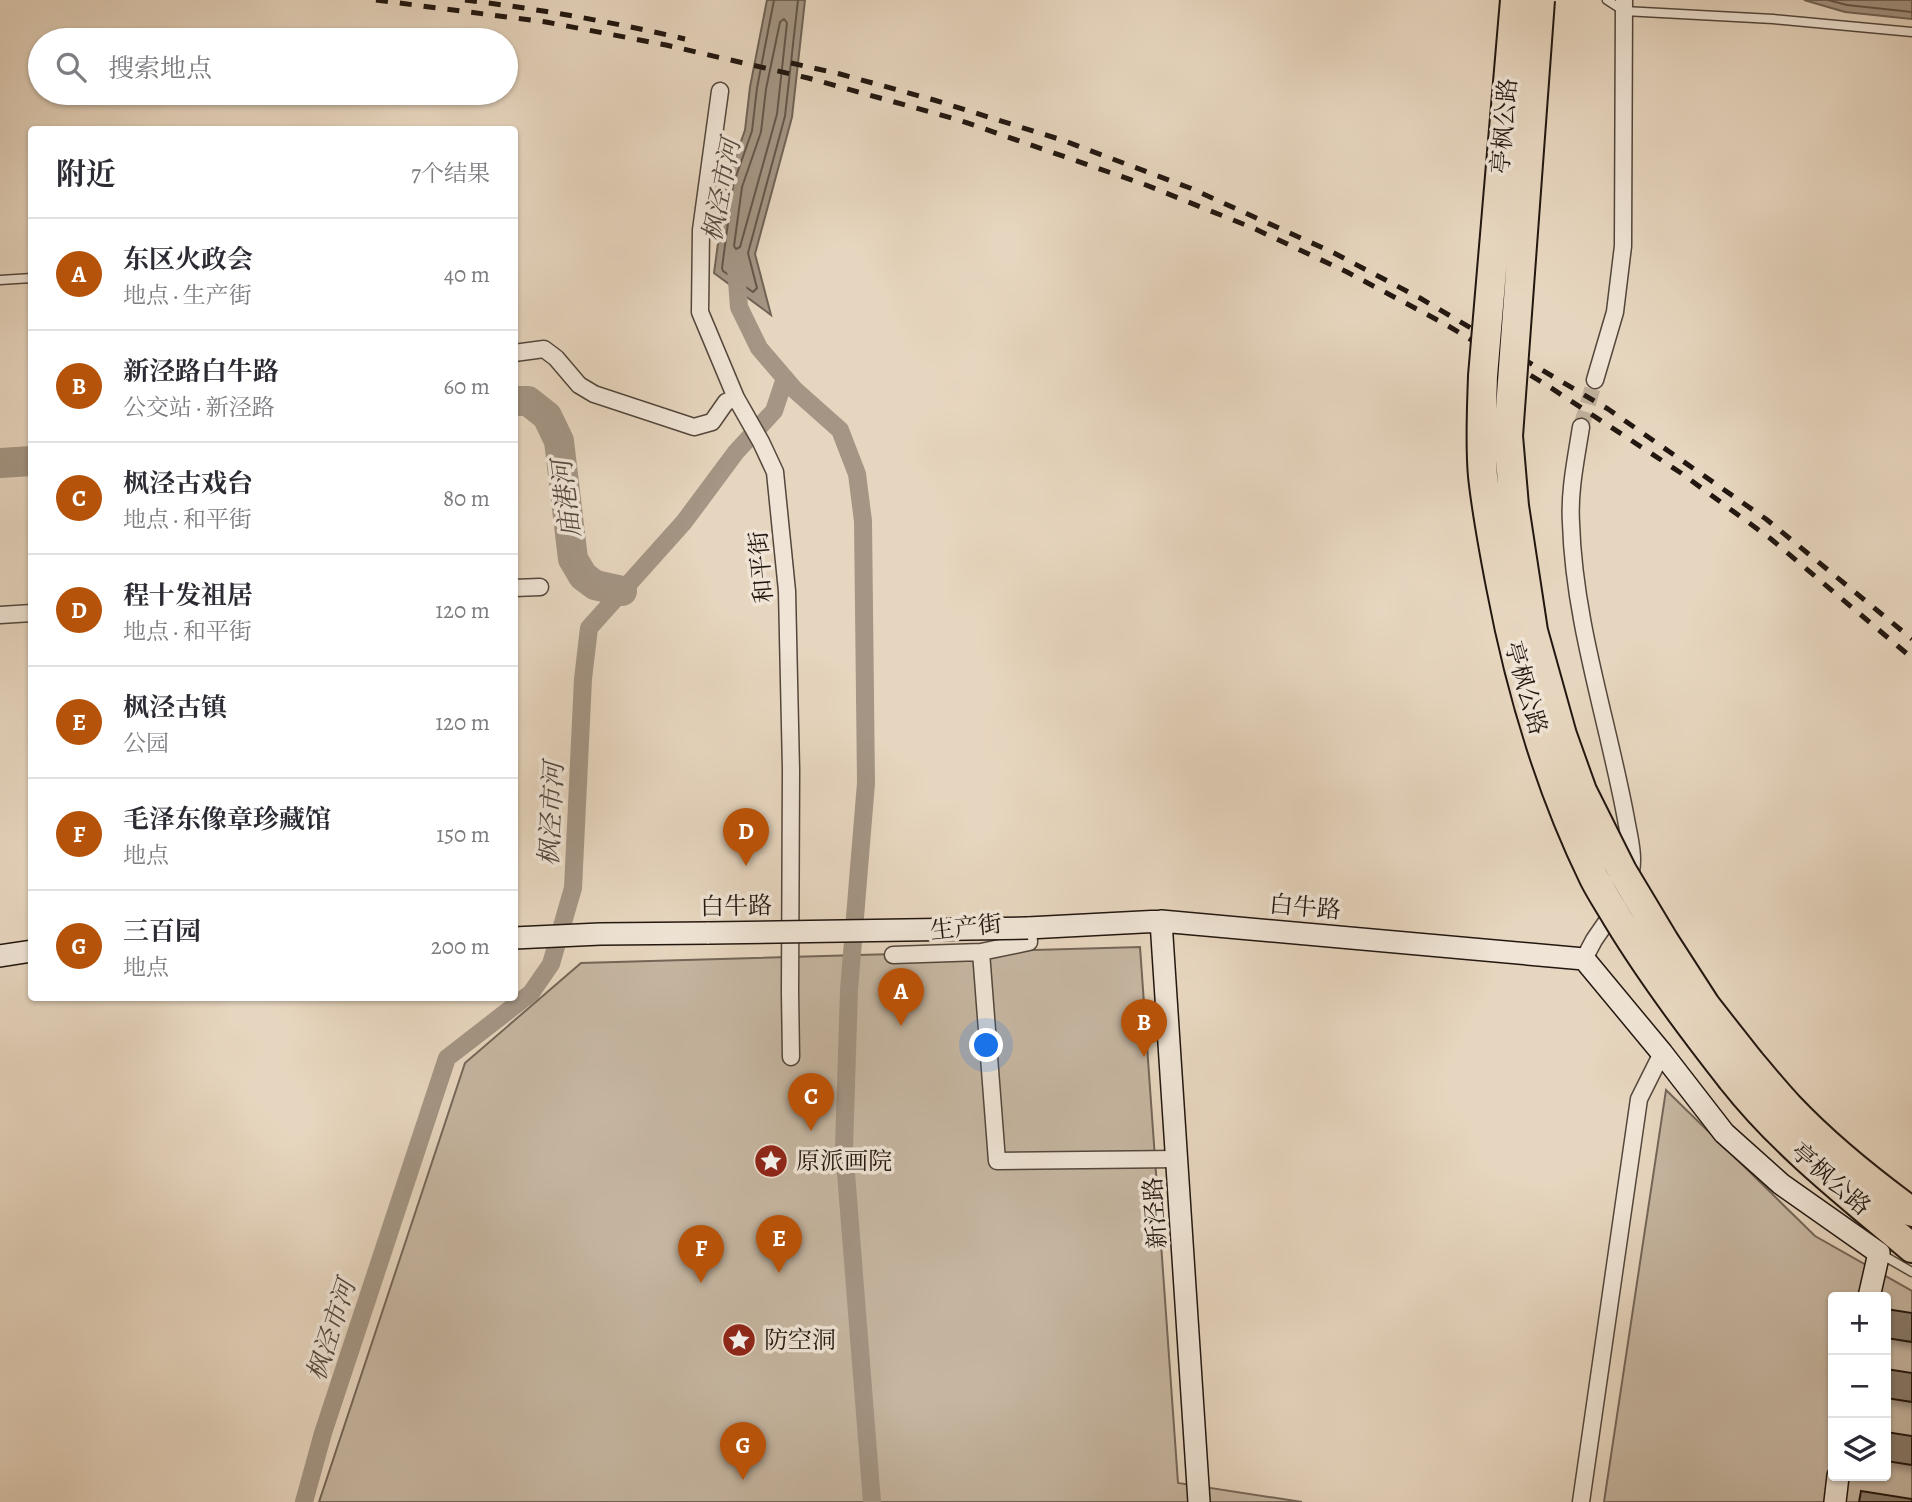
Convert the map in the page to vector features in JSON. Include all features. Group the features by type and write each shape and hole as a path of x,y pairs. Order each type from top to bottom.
{"highway":[{"name":"亭枫公路","path":"1515,0 1481,425 1483,476 1495,555 1508,626 1534,722 1558,795 1595,879 1636,948 1674,1003 1741,1070 1787,1105 1820,1138 1876,1186 1912,1212"},
{"name":"亭枫公路","path":"1540,0 1508,436 1514,506 1533,631 1562,735 1582,791 1602,833 1664,941 1706,1006 1741,1070 1744,1094 1795,1149 1912,1248"}],"street":[{"path":"1595,380 1615,312 1623,246 1624,6"},
{"name":"和平街","path":"720,91 701,230 700,312 740,405 775,472 787,591 792,1057"},
{"path":"518,353 544,349 556,358 579,386 594,394 694,427 712,422 726,402 740,405"},
{"path":"1581,427 1573,475 1570,521 1575,582 1619,783 1630,846 1631,872 1620,901 1584,959 1724,1133 1781,1184 1880,1254 1870,1292"},
{"path":"518,588 540,587"},
{"path":"0,615 28,613"},
{"name":"白牛路","path":"518,938 600,934 1028,928 1161,921 1584,959"},
{"name":"新泾路","path":"1161,921 1199,1502"},
{"name":"生产街","path":"893,955 981,952 1029,942 1028,928"},
{"path":"0,956 28,952"},
{"path":"981,952 998,1161 1177,1158"},
{"path":"1581,1502 1639,1099 1662,1053"},
{"path":"1835,1502 1837,1481"}],"lane":[{"path":"1607,0 1624,6 1912,33"},
{"path":"0,280 28,278"},
{"path":"1880,1254 1912,1272"}],"shaded area":[{"path":"1140,947 1178,1483 1302,1502 319,1502 465,1063 581,963"},
{"path":"1666,1090 1815,1236 1912,1291 1912,1502 1604,1502"}],"water":[{"path":"767,0 805,0 792,117 755,254 771,315 714,273 726,184 745,130 750,87"},
{"path":"1804,0 1912,0 1912,19 1845,12"}],"building":[{"path":"1891,1310 1912,1313 1912,1342 1891,1339"},
{"path":"1891,1370 1912,1373 1912,1402 1891,1399"},
{"path":"1891,1433 1912,1436 1912,1465 1891,1462"},
{"path":"1861,1491 1912,1499 1912,1502 1859,1502"}],"waterway":[{"name":"枫泾市河","path":"736,268 739,307 759,348 795,390 840,430 857,474 863,521 866,783 849,990 844,1148 872,1502"},
{"name":"枫泾市河","path":"304,1502 323,1433 447,1058 531,993 551,964 573,888 583,679 589,628 684,522 736,452 774,411 785,378"},
{"name":"庙港河","path":"518,401 528,401 547,416 559,441 573,559 583,576 595,585 622,591"},
{"name":"庙港河","path":"0,463 28,461"}],"tunnel":[{"path":"1581,427 1595,380"}],"railway":[{"path":"376,0 546,22 666,45 808,78 959,120 1146,185 1253,228 1347,272 1445,324 1545,384 1681,473 1771,539 1912,658"},
{"path":"465,0 576,16 685,39"},
{"path":"791,63 934,100 1062,140 1190,188 1334,253 1420,298 1608,409 1766,519 1912,639"}],"place":[{"name":"程十发祖居","path":"746,866"},
{"name":"东区火政会","path":"901,1026"},
{"name":"新泾路白牛路","path":"1144,1057"},
{"name":"枫泾古戏台","path":"811,1131"},
{"name":"原派画院","path":"771,1161"},
{"name":"枫泾古镇","path":"779,1273"},
{"name":"毛泽东像章珍藏馆","path":"701,1283"},
{"name":"防空洞","path":"739,1340"},
{"name":"三百园","path":"743,1480"}]}
